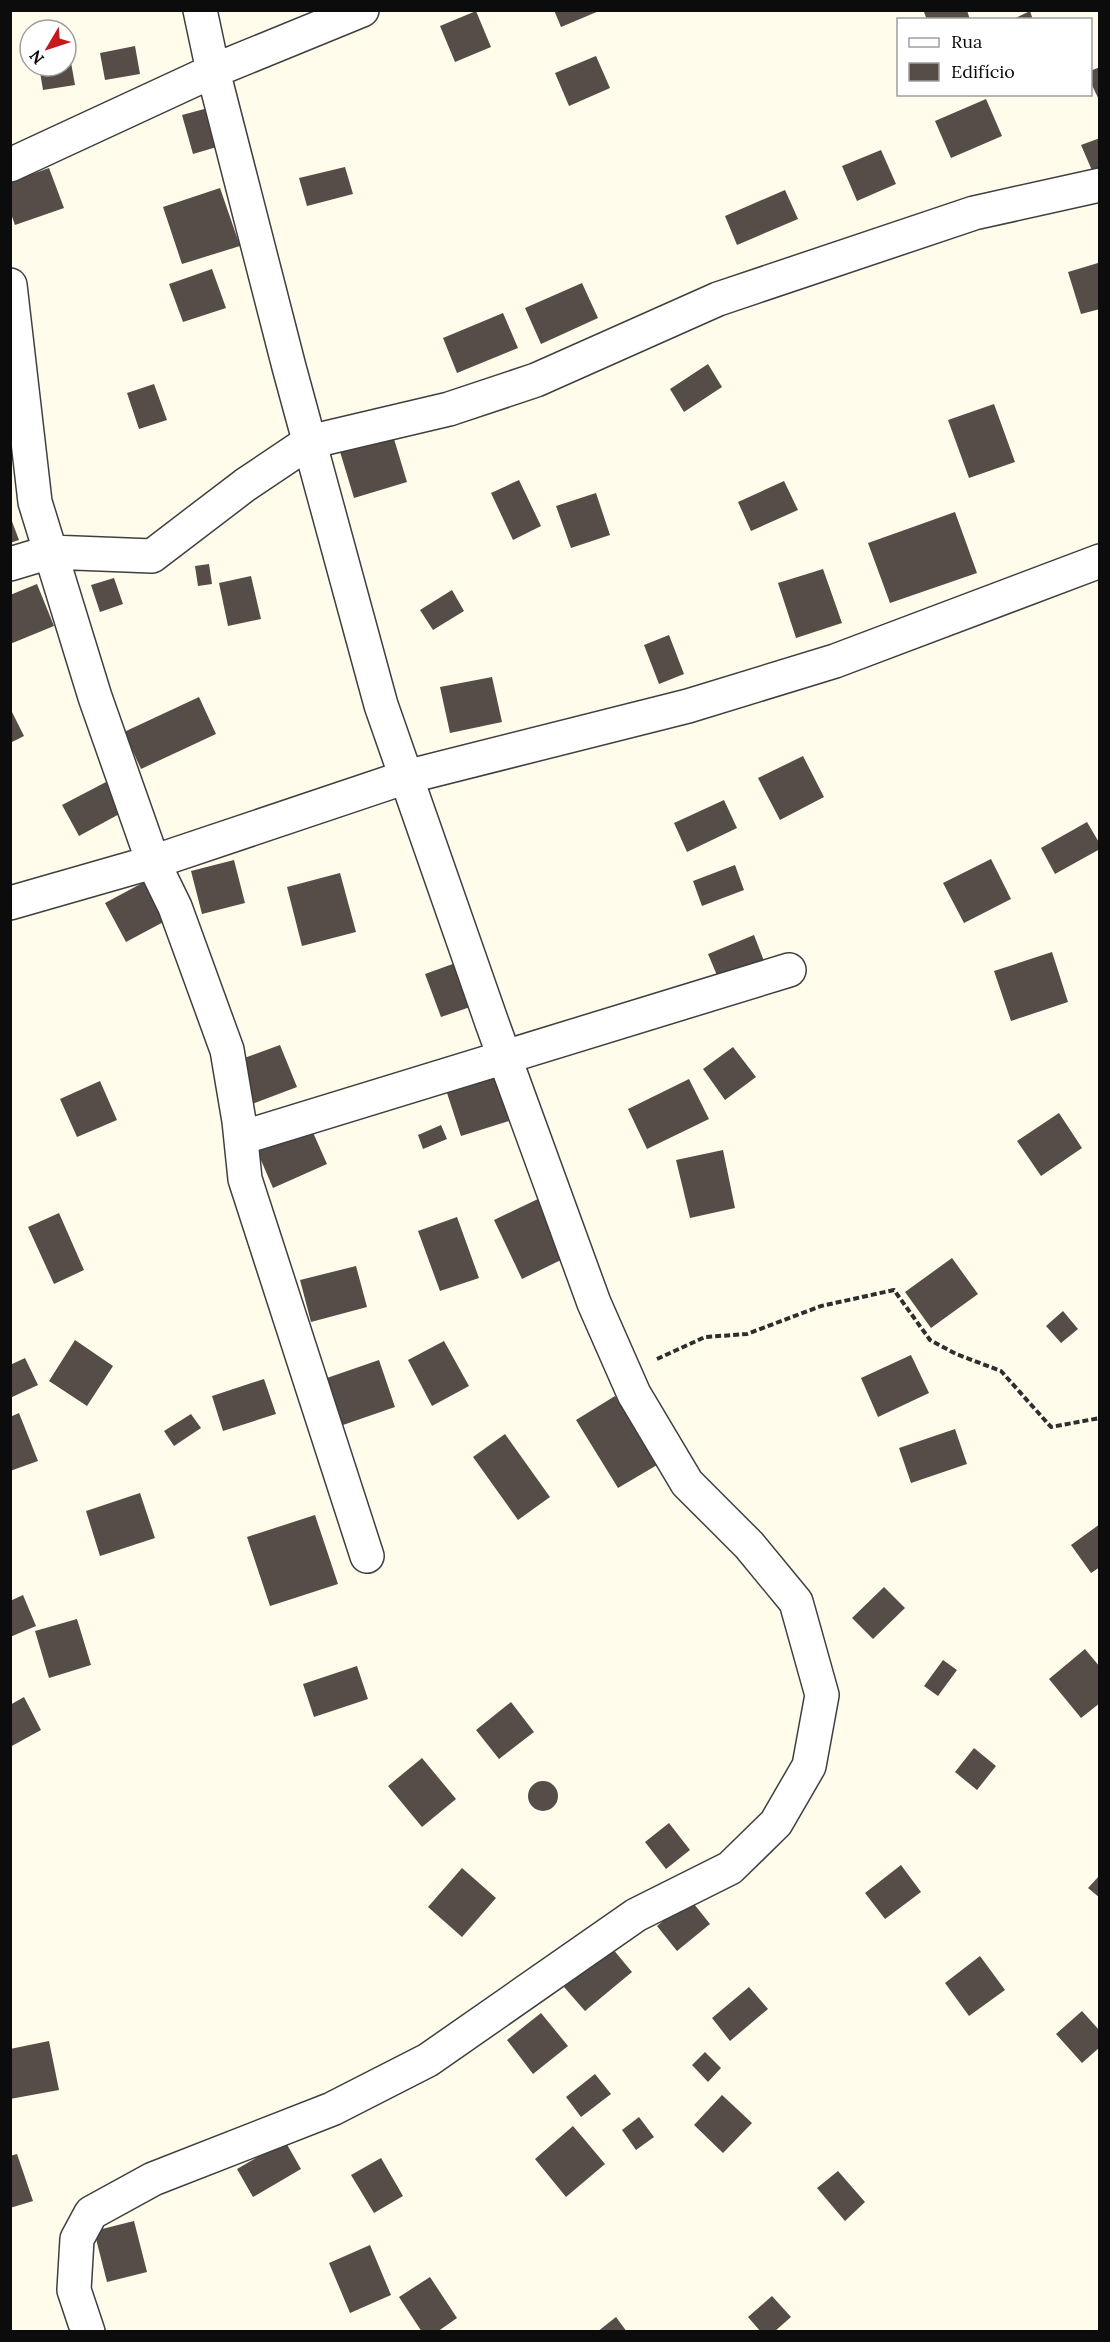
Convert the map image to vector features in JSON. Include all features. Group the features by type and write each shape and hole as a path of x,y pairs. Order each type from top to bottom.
{"street":[{"path":"88,2331 75,2290 77,2239 91,2213 153,2179 332,2109 428,2060 636,1915 730,1868 776,1823 809,1766 822,1695 796,1602 749,1545 687,1483 634,1394 594,1303 505,1059 381,705 309,442 213,71 200,10"},
{"path":"10,165 213,71 362,10"},
{"path":"10,564 50,552 152,556 245,485 309,442 449,409 536,380 718,299 951,220 1100,185"},
{"path":"10,285 34,502 95,697 153,862 176,907 227,1050 245,1179 367,1556"},
{"path":"10,903 153,862 406,777 688,706 835,661 1100,561"},
{"path":"241,1138 505,1059 789,970"}],"path":[{"path":"624,1371 660,1358 705,1337 747,1334 821,1306 894,1290 930,1340 956,1354 1001,1371 1051,1427 1100,1418"}],"building":[{"path":"554,10 599,10 599,11 561,27"},
{"path":"926,10 967,10 969,18 926,18 924,12"},
{"path":"476,11 491,47 455,62 440,26"},
{"path":"1030,11 1032,18 1015,18"},
{"path":"135,46 140,74 105,80 100,53"},
{"path":"596,56 610,88 569,106 555,73"},
{"path":"1100,67 1100,102 1092,85 1092,70"},
{"path":"41,78 74,78 75,85 43,90"},
{"path":"986,99 1002,136 951,158 935,121"},
{"path":"208,108 220,146 193,154 182,115"},
{"path":"1100,138 1100,172 1094,175 1081,145"},
{"path":"881,150 896,184 857,201 842,166"},
{"path":"345,167 353,194 307,206 299,178"},
{"path":"49,168 64,208 15,225 10,211 10,182"},
{"path":"220,188 240,246 182,264 163,207"},
{"path":"785,190 798,219 737,245 725,216"},
{"path":"1098,263 1100,309 1081,314 1068,272"},
{"path":"212,269 226,308 183,322 169,284"},
{"path":"582,283 598,318 541,344 525,308"},
{"path":"503,313 518,348 457,373 443,338"},
{"path":"708,364 722,387 684,412 670,389"},
{"path":"154,384 167,420 139,429 127,393"},
{"path":"994,404 1015,462 969,478 948,420"},
{"path":"391,429 407,482 354,498 338,445"},
{"path":"519,480 541,526 513,540 491,493"},
{"path":"784,481 798,510 751,531 738,502"},
{"path":"596,493 610,535 571,548 556,506"},
{"path":"955,512 977,573 890,603 868,543"},
{"path":"10,516 19,540 10,543"},
{"path":"209,564 212,584 198,586 195,566"},
{"path":"823,569 842,623 796,638 778,583"},
{"path":"251,576 261,619 228,626 219,583"},
{"path":"114,578 123,604 100,612 91,585"},
{"path":"37,584 54,626 10,644 10,595"},
{"path":"452,590 464,611 433,630 420,610"},
{"path":"669,635 684,674 659,684 644,645"},
{"path":"492,677 502,722 450,733 440,687"},
{"path":"199,697 216,734 141,769 124,732"},
{"path":"10,708 24,736 10,743"},
{"path":"803,756 824,797 780,820 758,778"},
{"path":"106,782 123,812 79,836 62,805"},
{"path":"724,800 737,828 687,852 674,823"},
{"path":"1087,822 1100,844 1100,849 1055,874 1041,848"},
{"path":"991,859 1011,899 964,923 943,883"},
{"path":"234,860 245,903 202,914 191,871"},
{"path":"735,865 744,890 702,906 693,881"},
{"path":"340,873 356,932 302,946 287,887"},
{"path":"148,880 169,919 126,942 105,903"},
{"path":"754,935 764,961 719,980 708,954"},
{"path":"1052,952 1068,1002 1011,1021 994,971"},
{"path":"461,961 476,1005 441,1017 425,974"},
{"path":"280,1045 297,1087 252,1104 236,1061"},
{"path":"733,1047 756,1077 725,1100 703,1069"},
{"path":"495,1077 509,1121 461,1136 447,1093"},
{"path":"689,1079 709,1119 647,1149 628,1109"},
{"path":"100,1081 117,1120 77,1137 60,1099"},
{"path":"1059,1113 1082,1148 1041,1176 1017,1141"},
{"path":"441,1125 447,1139 423,1149 418,1135"},
{"path":"311,1128 327,1164 273,1188 257,1151"},
{"path":"723,1150 735,1208 690,1218 676,1160"},
{"path":"538,1199 565,1258 522,1279 494,1220"},
{"path":"59,1213 84,1270 54,1284 28,1227"},
{"path":"457,1217 479,1278 440,1291 418,1231"},
{"path":"952,1258 978,1294 931,1328 905,1292"},
{"path":"356,1266 367,1307 311,1322 300,1280"},
{"path":"1063,1311 1078,1329 1061,1343 1046,1326"},
{"path":"75,1340 113,1366 87,1406 49,1381"},
{"path":"444,1341 469,1386 432,1406 408,1360"},
{"path":"911,1355 929,1393 878,1417 861,1378"},
{"path":"25,1358 38,1385 10,1398 10,1365"},
{"path":"379,1360 395,1407 340,1426 324,1379"},
{"path":"264,1379 276,1414 223,1431 212,1396"},
{"path":"615,1396 657,1465 618,1488 576,1420"},
{"path":"19,1413 38,1461 10,1471 10,1417"},
{"path":"191,1414 201,1428 174,1446 164,1431"},
{"path":"955,1429 967,1464 911,1483 899,1448"},
{"path":"505,1434 550,1497 518,1520 473,1457"},
{"path":"140,1493 155,1538 100,1556 86,1511"},
{"path":"315,1515 338,1584 270,1606 247,1537"},
{"path":"1100,1524 1100,1567 1091,1573 1071,1545"},
{"path":"884,1587 905,1608 873,1639 852,1618"},
{"path":"23,1595 36,1626 10,1637 10,1601"},
{"path":"77,1619 91,1665 49,1678 35,1631"},
{"path":"1085,1649 1100,1667 1100,1703 1081,1718 1049,1679"},
{"path":"943,1660 957,1670 938,1696 924,1686"},
{"path":"357,1666 368,1699 314,1717 303,1684"},
{"path":"24,1697 41,1730 10,1747 10,1705"},
{"path":"511,1702 534,1732 499,1759 476,1730"},
{"path":"974,1748 996,1766 977,1790 955,1772"},
{"path":"422,1758 456,1799 422,1827 388,1786"},
{"path":"543,1781 549,1782 557,1790 557,1802 549,1810 543,1811 537,1810 529,1802 528,1796 529,1790 537,1782"},
{"path":"669,1823 690,1850 666,1869 645,1842"},
{"path":"901,1865 921,1892 885,1919 865,1893"},
{"path":"462,1868 496,1898 462,1937 428,1907"},
{"path":"1100,1875 1100,1898 1088,1888"},
{"path":"690,1899 710,1924 677,1951 657,1926"},
{"path":"612,1948 632,1972 585,2011 564,1987"},
{"path":"980,1956 1005,1990 969,2016 945,1983"},
{"path":"749,1987 768,2009 730,2041 712,2018"},
{"path":"1082,2011 1100,2031 1100,2047 1082,2063 1056,2034"},
{"path":"541,2013 568,2046 533,2074 507,2040"},
{"path":"49,2041 59,2090 10,2099 10,2049"},
{"path":"705,2052 721,2068 708,2082 692,2065"},
{"path":"595,2074 611,2094 581,2117 566,2097"},
{"path":"722,2095 752,2123 723,2153 694,2125"},
{"path":"639,2117 654,2137 636,2150 622,2130"},
{"path":"573,2126 605,2164 566,2197 535,2159"},
{"path":"285,2141 301,2169 253,2197 237,2169"},
{"path":"17,2154 33,2201 10,2208 10,2156"},
{"path":"381,2158 403,2196 374,2213 351,2175"},
{"path":"838,2171 865,2202 845,2221 817,2188"},
{"path":"134,2221 147,2272 107,2282 94,2231"},
{"path":"370,2245 391,2295 350,2313 329,2263"},
{"path":"430,2277 457,2318 437,2332 422,2332 399,2297"},
{"path":"772,2296 791,2317 774,2332 761,2332 748,2317"},
{"path":"616,2317 627,2332 597,2332"}]}
